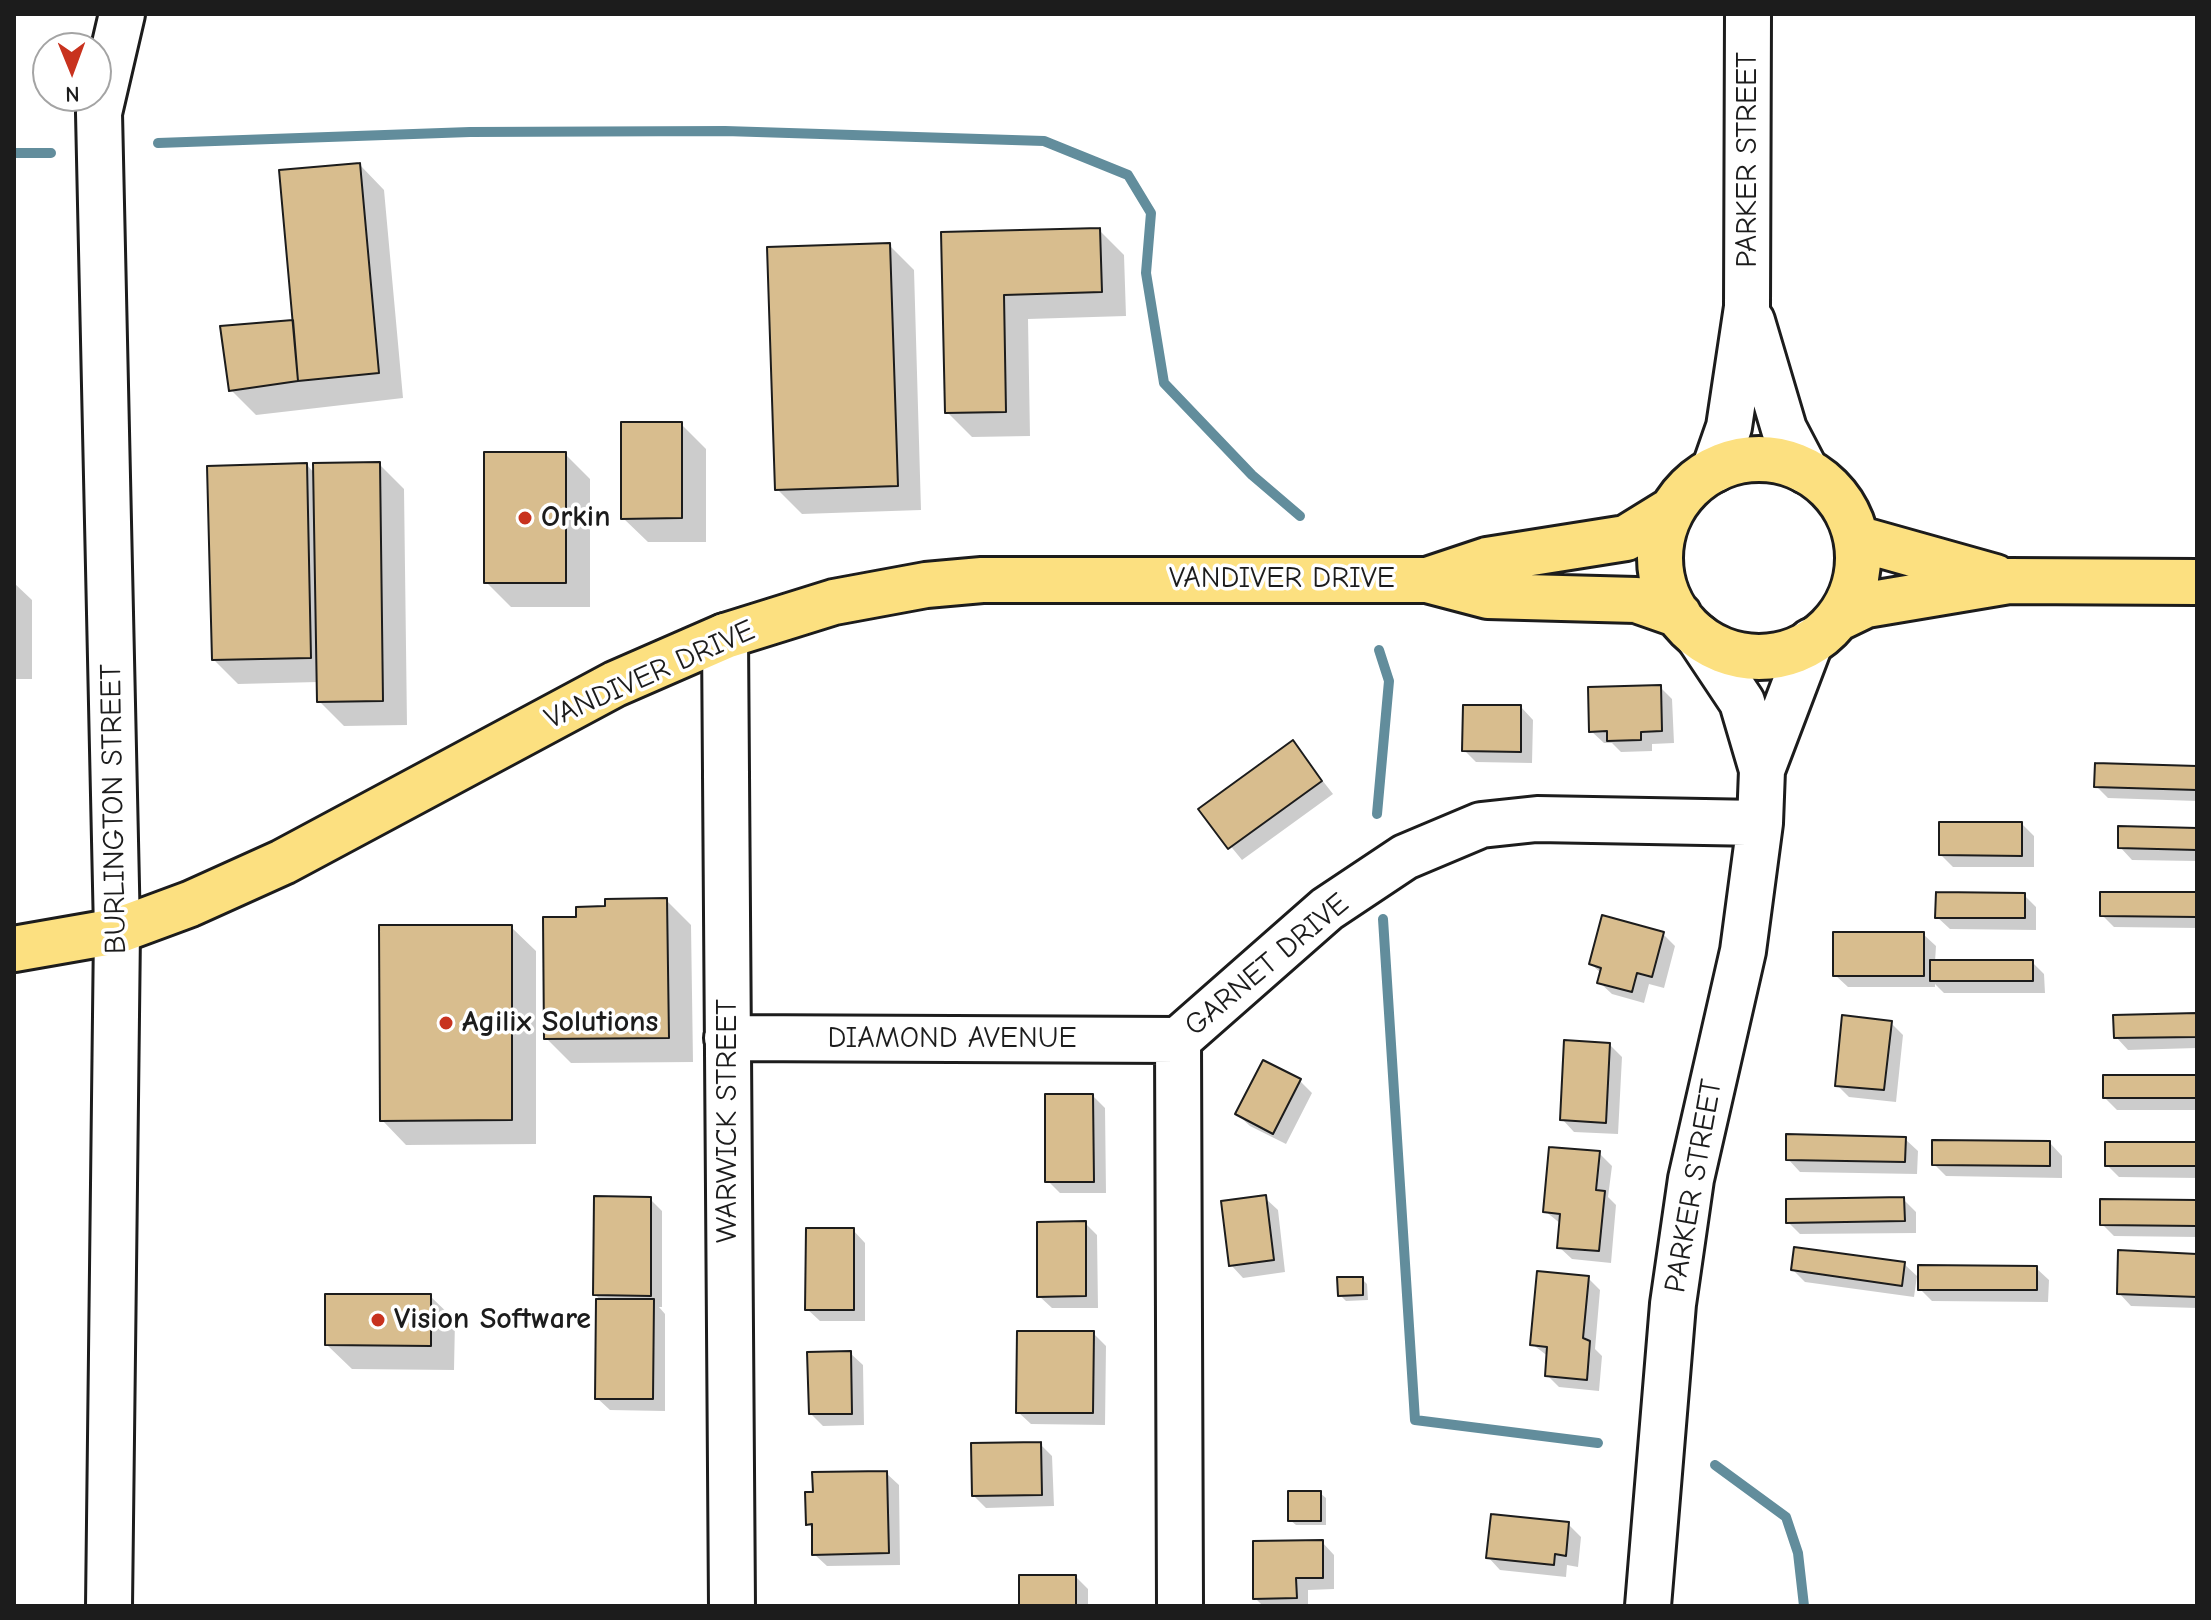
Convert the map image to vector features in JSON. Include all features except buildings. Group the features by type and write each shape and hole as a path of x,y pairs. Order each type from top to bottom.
{"main road":[{"path":"1824,630 1853,589 1857,563 1856,538 1838,499 1806,471 1773,460 1756,459 1714,470 1691,486 1673,509 1662,536 1660,564 1667,595 1688,625 1745,656 1779,654 1824,630 1866,605 2009,581 2197,582"},
{"name":"VANDIVER DRIVE","path":"1427,580 1487,560 1626,538 1673,509"},
{"path":"1856,538 2009,581"},
{"name":"VANDIVER DRIVE","path":"14,949 117,931 190,904 283,862 615,684 725,636 834,602 926,585 982,580 1427,580 1488,596 1636,600 1688,625"}],"street":[{"name":"BURLINGTON STREET","path":"109,1606 117,931 99,113 122,14"},
{"name":"PARKER STREET","path":"1714,470 1729,427 1747,307 1748,14"},
{"name":"PARKER STREET","path":"1747,307 1784,429 1806,471"},
{"name":"PARKER STREET","path":"1648,1606 1673,1304 1691,1179 1743,951 1760,823 1762,770 1742,702 1688,625"},
{"name":"PARKER STREET","path":"1762,770 1824,630"},
{"name":"WARWICK STREET","path":"725,636 732,1606"},
{"name":"GARNET DRIVE","path":"1180,1606 1178,1040 1327,909 1405,857 1481,825 1537,819 1760,823"},
{"name":"DIAMOND AVENUE","path":"727,1038 1178,1040"}],"waterway":[{"path":"158,143 470,132 725,131 1044,141 1128,175 1151,213 1146,273 1164,383 1252,475 1300,516"},
{"path":"14,153 51,153"},
{"path":"1377,814 1389,681 1379,650"},
{"path":"1383,919 1415,1420 1598,1443"},
{"path":"1715,1465 1786,1517 1798,1553 1804,1606"}],"place":[{"name":"Orkin","path":"525,518"},
{"name":"Agilix Solutions","path":"446,1023"},
{"name":"Vision Software","path":"378,1320"}]}
